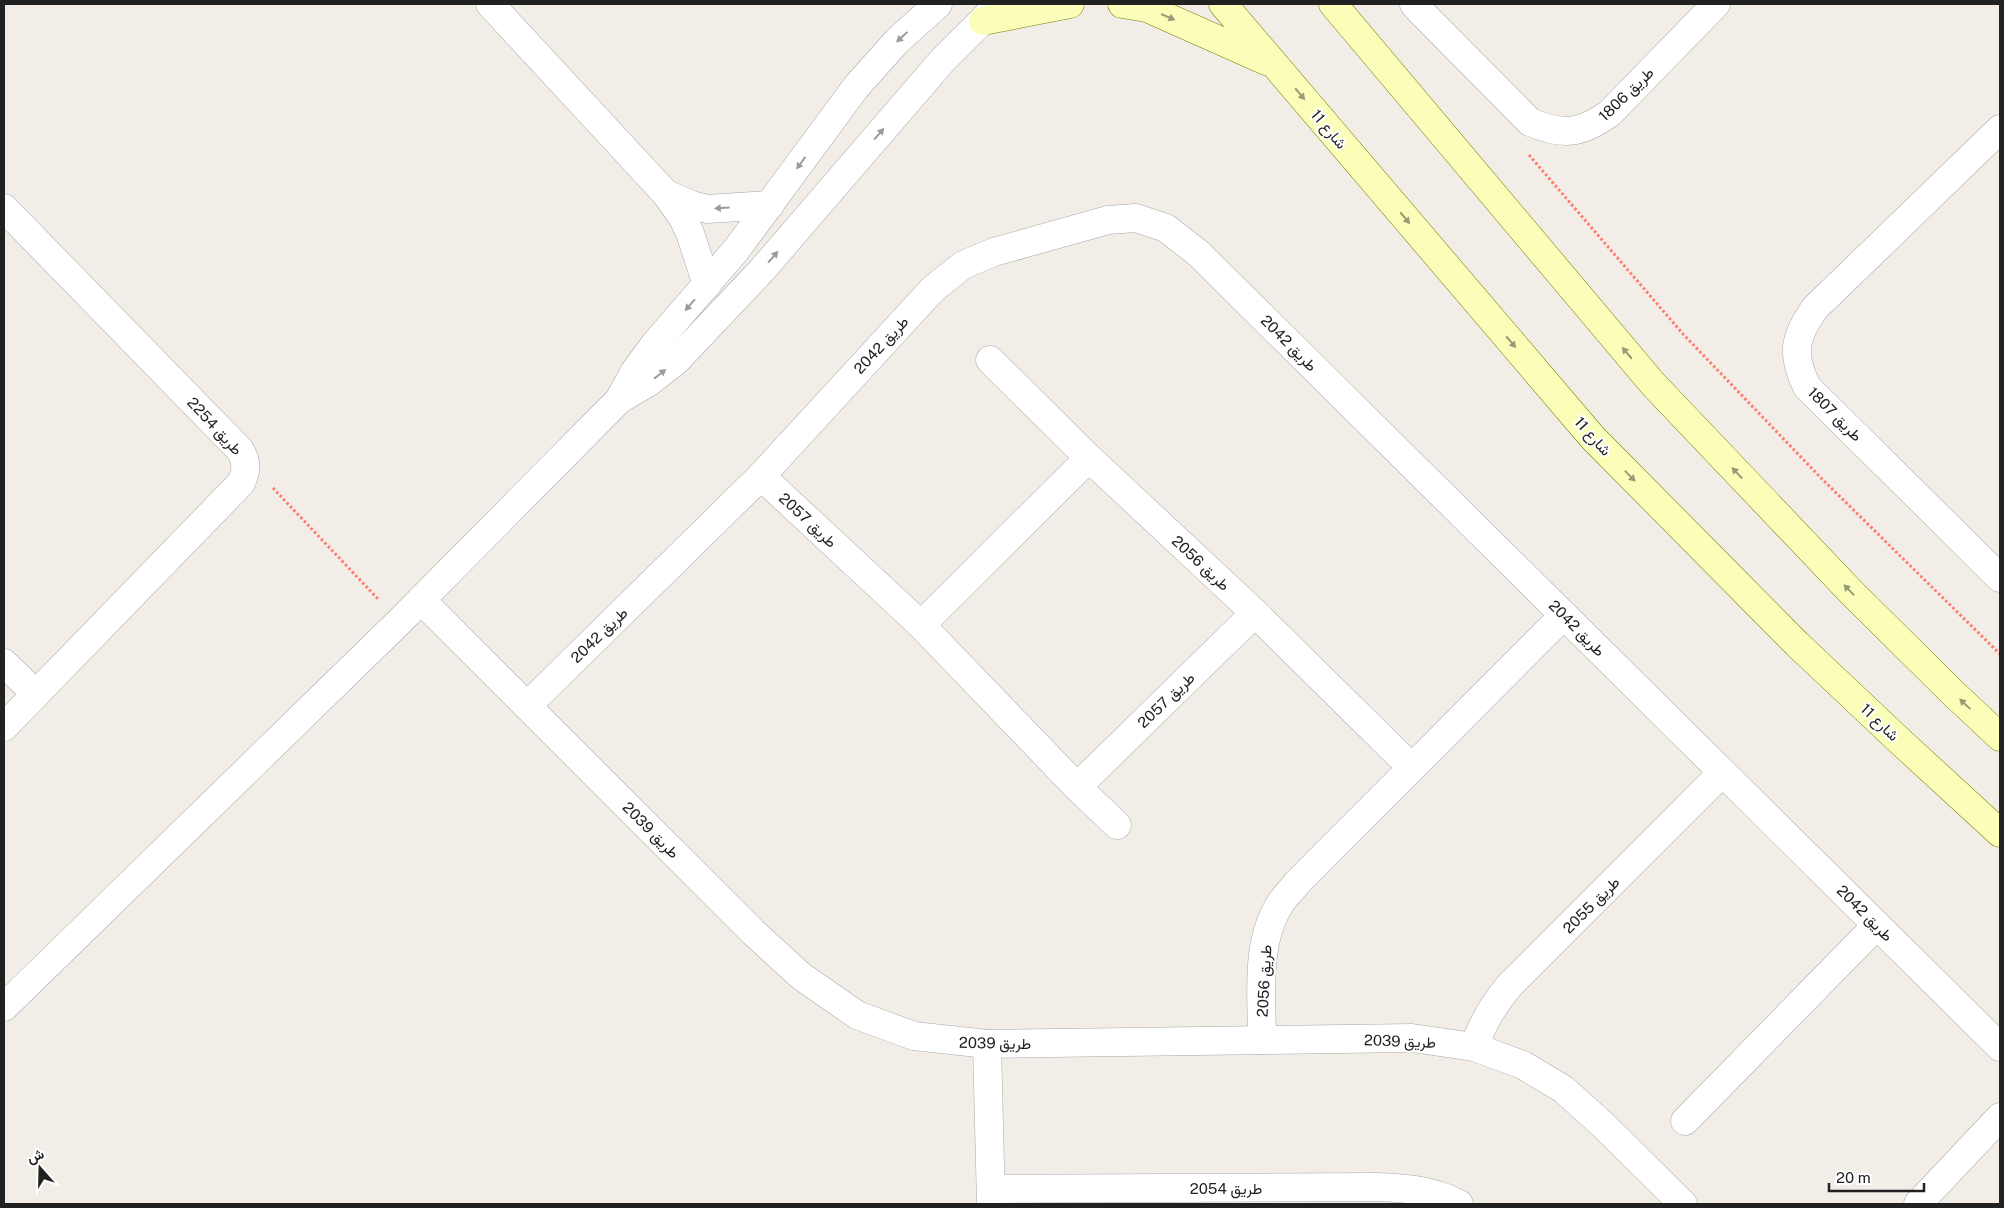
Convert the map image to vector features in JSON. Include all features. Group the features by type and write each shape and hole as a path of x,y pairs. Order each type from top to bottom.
{"street":[{"path":"490,4 666,194 683,218 690,233 707,285"},
{"path":"619,400 655,344 707,285 770,204 856,87 897,41 938,4"},
{"path":"4,1008 399,622 619,400 649,382 676,361 762,270 942,61 991,13 1070,4"},
{"path":"1122,4 1147,8 1274,64"},
{"name":"شارع 11","path":"1223,4 1593,438 1797,644 2000,833"},
{"path":"1333,4 1351,16 1653,384 1858,598 1952,693 2000,737"},
{"name":"طريق 1806","path":"1414,4 1530,122 1550,130 1571,132 1593,126 1610,113 1716,4"},
{"name":"طريق 1807","path":"2000,129 1815,308 1803,326 1796,347 1798,368 1807,387 2000,578"},
{"path":"666,194 692,206 707,208 770,204"},
{"name":"طريق 2254","path":"4,208 240,450 246,459 246,472 240,483 4,727"},
{"name":"طريق 2042","path":"527,706 761,476 933,289 963,265 994,252 1108,220 1136,218 1166,228 1198,253 2000,1047"},
{"name":"طريق 2056","path":"990,360 1089,458 1255,613 1411,767"},
{"path":"921,625 1089,458"},
{"name":"طريق 2057","path":"761,476 921,625 1077,787 1117,825"},
{"name":"طريق 2039","path":"421,600 752,932 801,976 857,1015 914,1036 950,1042 987,1044 1412,1038 1474,1047 1523,1065 1563,1089 1602,1124 1683,1204"},
{"name":"طريق 2057","path":"1077,787 1255,613"},
{"name":"طريق 2056","path":"1262,1040 1263,954 1268,928 1280,904 1304,876 1411,767 1564,615"},
{"path":"4,663 36,694"},
{"name":"طريق 2055","path":"1474,1047 1482,1025 1494,1004 1509,986 1722,773"},
{"path":"1685,1121 1877,925"},
{"name":"طريق 2054","path":"987,1044 991,1197 1376,1187 1414,1189 1447,1198 1459,1204"},
{"path":"1918,1204 2000,1117"}],"path":[{"path":"1528,153 1683,334 1822,479 2000,654"},
{"path":"246,459 399,622"}]}
